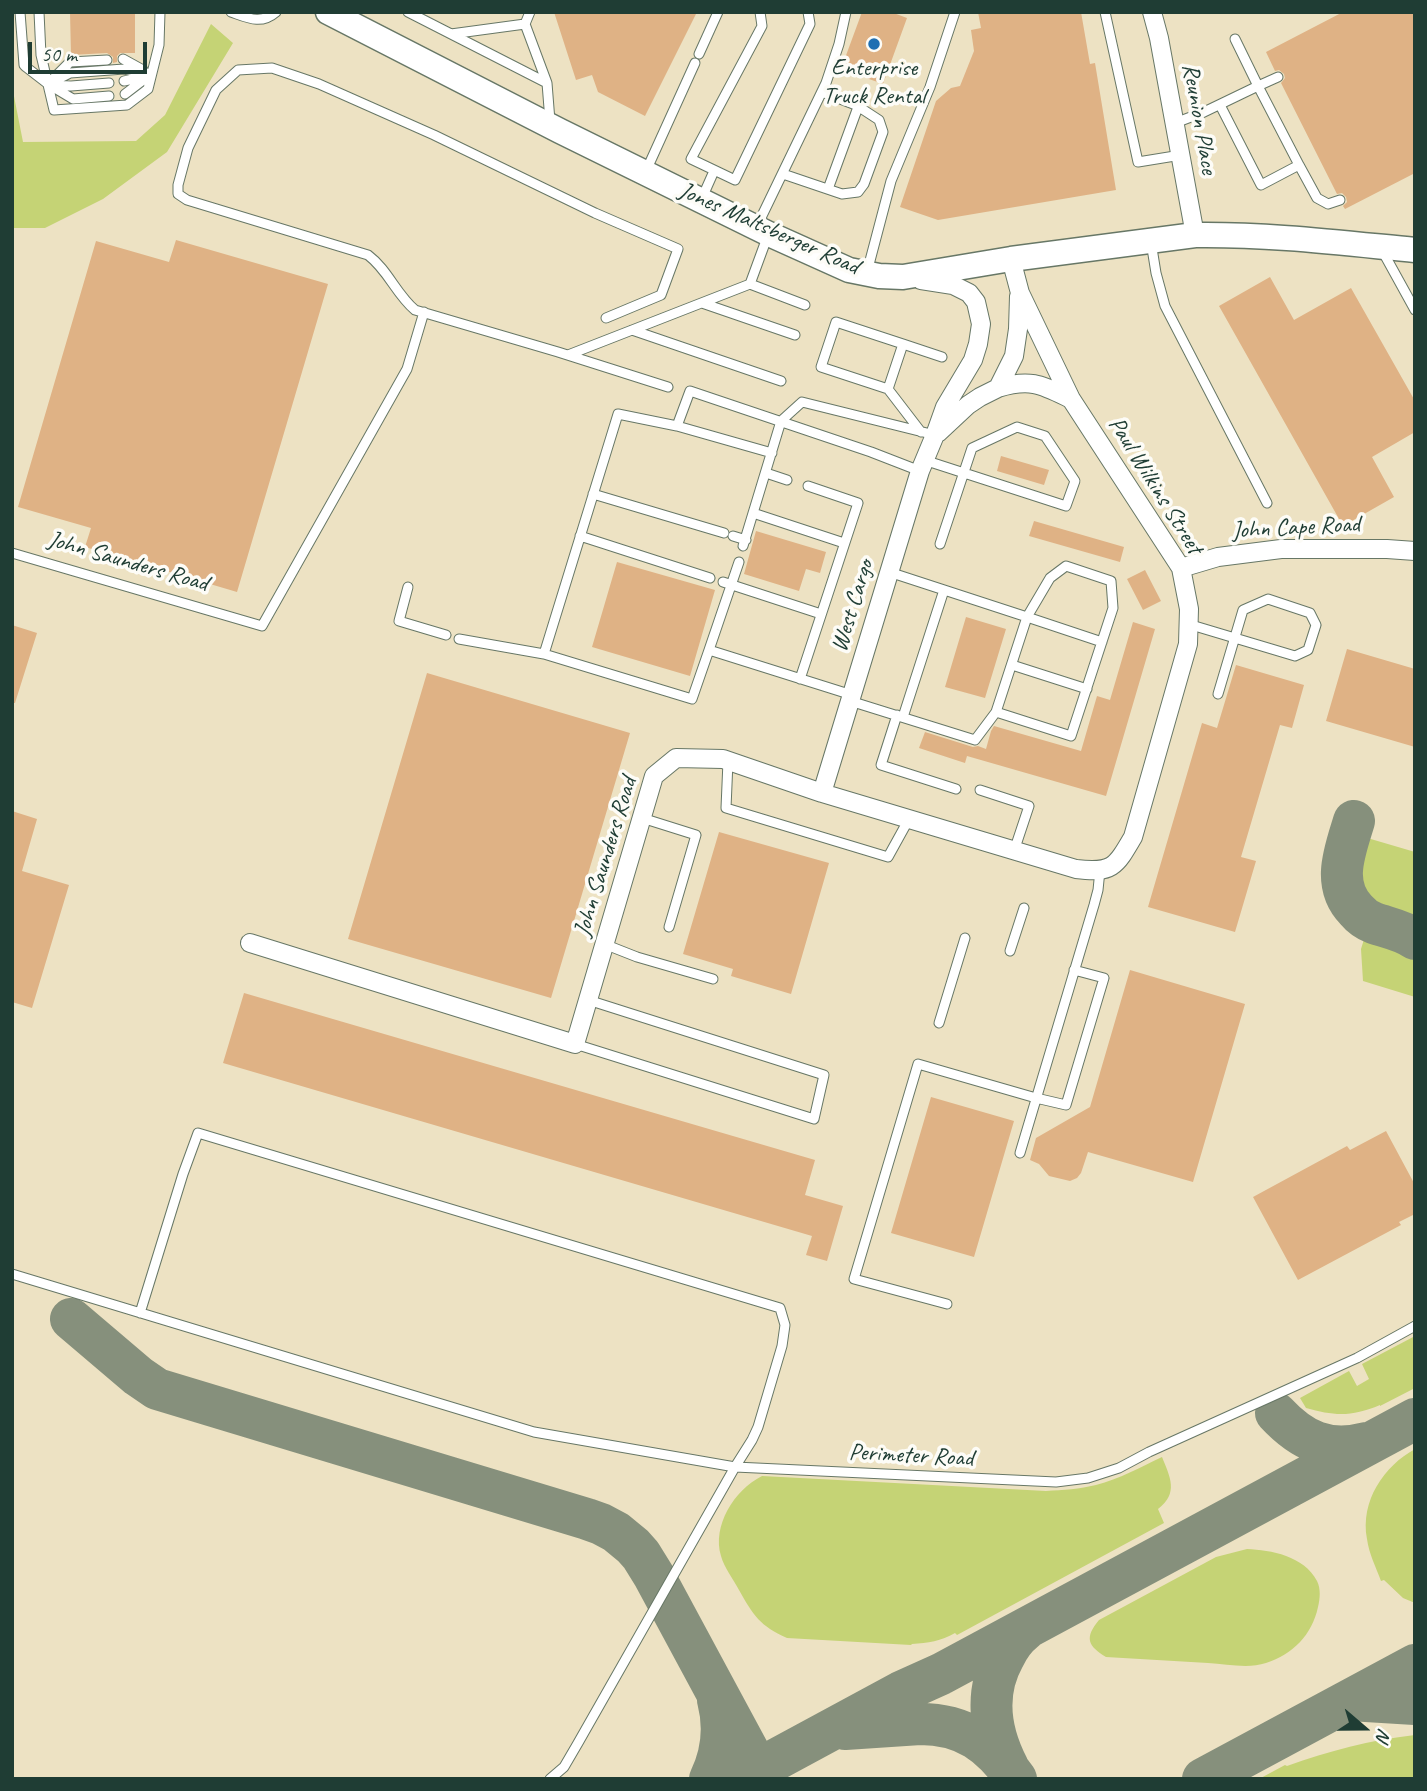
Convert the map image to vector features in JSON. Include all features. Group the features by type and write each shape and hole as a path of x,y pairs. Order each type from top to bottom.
{"street":[{"name":"Jones Maltsberger Road","path":"328,12 550,126 849,271 903,277 1195,234 1415,250"},
{"name":"Reunion Place","path":"1152,12 1195,234"},
{"name":"Paul Wilkins Street","path":"1011,259 1020,293 1071,400 1181,568 1189,609 1188,644 1133,837 1120,860 1105,869"},
{"name":"West Cargo","path":"822,793 922,466 928,433 973,360 978,344 981,324 976,302 969,293 953,285 903,277"},
{"path":"998,388 1014,356 1020,293"},
{"name":"West Cargo","path":"928,433 980,397 1016,383 1033,383 1048,387 1071,400"},
{"name":"John Cape Road","path":"1181,568 1218,557 1281,549 1415,551"},
{"name":"John Saunders Road","path":"575,1044 654,776 676,758 728,761 822,793 1076,869 1105,869"},
{"path":"250,943 575,1044"}],"lane":[{"path":"20,12 24,65 72,99 109,96"},
{"path":"39,12 41,55 54,110 127,105 148,89 159,45 160,12"},
{"path":"232,12 258,21 276,12"},
{"path":"408,12 547,83"},
{"path":"530,12 525,24 547,83 550,126"},
{"path":"645,173 718,12"},
{"path":"760,12 762,26 691,159 735,180 810,24 808,12"},
{"path":"750,284 763,230 783,174 822,92 839,44 846,12"},
{"path":"867,274 891,181 930,87 955,12"},
{"path":"1105,12 1138,162 1181,155"},
{"path":"451,34 525,24"},
{"path":"1235,38 1317,198 1328,204 1340,200"},
{"path":"123,59 151,74"},
{"path":"48,84 70,62 107,60"},
{"path":"606,318 661,295 678,249 319,84 272,68 238,70 216,90 188,148 178,185 178,194 187,200 368,255 378,262 404,301 415,310 668,387"},
{"path":"48,84 70,73 124,69 151,74"},
{"path":"124,82 151,74"},
{"path":"125,94 151,74"},
{"path":"1175,123 1204,113 1278,77"},
{"path":"48,84 71,86 108,83"},
{"path":"783,174 842,194 858,192 863,184 883,132 879,120 858,107 822,92"},
{"path":"1220,105 1261,185 1299,165"},
{"path":"828,189 858,107"},
{"path":"701,200 714,171"},
{"path":"1151,240 1165,306 1267,503"},
{"path":"1381,247 1415,310"},
{"path":"568,355 750,284 805,305"},
{"path":"702,303 795,335"},
{"name":"John Saunders Road","path":"12,553 262,625 407,369 424,312"},
{"path":"928,433 888,389 821,367 836,322 942,357"},
{"path":"632,330 781,381"},
{"path":"888,389 903,344"},
{"path":"677,426 690,391 922,466 964,473 1066,506 1074,481 1045,436 1017,427 972,448 964,473 940,544"},
{"path":"593,494 729,535 745,543 781,421 802,402 928,433"},
{"path":"544,654 618,414 677,426 772,453"},
{"path":"766,473 787,480"},
{"path":"800,679 858,503 808,486"},
{"path":"753,513 844,543"},
{"path":"580,536 710,578"},
{"path":"459,639 544,654 692,699 727,584 738,562"},
{"path":"709,650 975,740 996,712 1027,617 1050,578 1066,566 1111,581 1113,608 1071,736 996,712"},
{"path":"889,572 1102,642"},
{"path":"727,584 821,614"},
{"path":"408,587 399,621 446,635"},
{"path":"944,590 881,765 957,789"},
{"path":"1188,624 1235,638 1296,656 1308,650 1316,625 1310,613 1268,599 1243,610 1235,638 1218,694"},
{"path":"1012,665 1087,689"},
{"path":"728,761 726,808 888,857 909,819"},
{"path":"980,790 1029,806 1014,851"},
{"path":"642,818 696,835 670,928"},
{"path":"1020,1153 1105,869"},
{"path":"1010,951 1024,908"},
{"path":"939,1023 965,938"},
{"path":"604,944 637,957 713,979"},
{"path":"947,1304 854,1279 918,1064 1066,1105 1104,978 1074,970"},
{"path":"575,1044 814,1119 824,1075 588,1000"},
{"path":"140,1313 198,1133 780,1308 785,1325 782,1346 752,1440 734,1467 578,1744 564,1767 550,1779"},
{"name":"Perimeter Road","path":"12,1274 534,1432 734,1467 1056,1482 1088,1478 1119,1468 1357,1358 1415,1326"}],"green space":[{"path":"211,24 233,43 167,152 103,199 45,228 12,228 12,86 23,142 136,141 165,115"},
{"path":"1364,837 1415,852 1415,917 1397,915 1379,908 1358,890 1354,870"},
{"path":"1365,936 1398,946 1415,960 1415,997 1363,981 1361,949"},
{"path":"1415,1336 1415,1388 1380,1406 1352,1413 1334,1414 1306,1408 1300,1398 1349,1371 1357,1386 1369,1379 1362,1364"},
{"path":"1415,1449 1415,1603 1403,1598 1384,1580 1381,1581 1369,1550 1366,1525 1371,1498 1384,1475"},
{"path":"1162,1457 1171,1484 1169,1497 1158,1509 1164,1523 957,1635 955,1633 934,1641 911,1645 787,1638 770,1629 753,1613 721,1556 720,1533 728,1510 743,1490 762,1476 1046,1491 1096,1485"},
{"path":"1247,1549 1276,1553 1295,1560 1311,1572 1318,1584 1319,1601 1311,1626 1300,1642 1285,1654 1259,1665 1237,1666 1106,1657 1092,1645 1091,1632 1099,1620 1216,1557"},
{"path":"1415,1735 1415,1779 1259,1779 1285,1765 1334,1751"}],"building":[{"path":"70,12 135,12 135,53 120,53 117,62 113,63 113,57 107,53 71,55"},
{"path":"554,12 697,12 645,116 598,92 592,75 576,80"},
{"name":"Enterprise Truck Rental","path":"862,12 891,12 907,18 883,84 841,69"},
{"path":"978,12 1081,12 1090,64 1095,63 1116,190 938,220 900,207 936,101 951,88 960,86 974,51 971,30 981,28"},
{"path":"1343,12 1415,12 1415,173 1345,209 1343,206 1347,202 1346,197 1342,193 1337,194 1281,83 1285,78 1284,74 1279,70 1275,71 1266,52"},
{"path":"176,240 328,284 237,592 85,547 91,528 18,507 96,241 169,262"},
{"path":"1270,277 1294,320 1351,288 1415,401 1415,432 1372,457 1394,497 1343,526 1219,306"},
{"path":"1001,456 1049,470 1044,485 997,471"},
{"path":"1034,521 1124,547 1120,562 1029,536"},
{"path":"756,531 826,552 820,573 806,569 799,591 744,574"},
{"path":"617,562 715,590 690,676 592,647"},
{"path":"1145,570 1161,601 1143,610 1127,579"},
{"path":"966,617 1006,629 985,698 945,687"},
{"path":"1133,622 1155,629 1106,796 967,756 965,763 919,748 925,732 986,749 994,726 1081,751 1097,696 1110,700"},
{"path":"12,625 37,633 15,703 12,703"},
{"path":"1347,649 1415,669 1415,747 1326,721"},
{"path":"1236,665 1304,685 1292,728 1280,725 1241,857 1256,861 1235,932 1148,907 1202,723 1217,728"},
{"path":"427,673 630,733 551,998 348,939"},
{"path":"12,811 37,819 22,871 69,885 32,1008 12,1002"},
{"path":"719,832 829,863 791,994 731,976 733,969 683,954"},
{"path":"1130,970 1245,1004 1193,1182 1088,1152 1077,1178 1070,1181 1049,1176 1039,1164 1030,1160 1036,1138 1090,1107"},
{"path":"244,993 815,1160 805,1195 843,1206 827,1261 806,1255 812,1236 223,1063"},
{"path":"931,1097 1014,1121 974,1257 891,1233"},
{"path":"1386,1131 1415,1185 1415,1214 1399,1222 1401,1225 1298,1280 1253,1197 1347,1146 1350,1150"}],"taxiway":[{"path":"1354,821 1342,867 1348,900 1366,919 1415,939"},
{"path":"71,1319 157,1389 587,1519 616,1532 641,1555 654,1576 758,1769"},
{"path":"1276,1413 1296,1431 1316,1442 1340,1446 1366,1443"},
{"path":"740,1779 1415,1419"},
{"path":"1008,1767 997,1740 992,1698 1004,1657 1024,1631"},
{"path":"1203,1779 1415,1665"},
{"path":"710,1779 721,1740 718,1700"},
{"path":"1350,1700 1415,1704"},
{"path":"845,1729 920,1724 964,1732 987,1746 1016,1779"}],"place":[{"name":"Enterprise Truck Rental","path":"874,44"}]}
